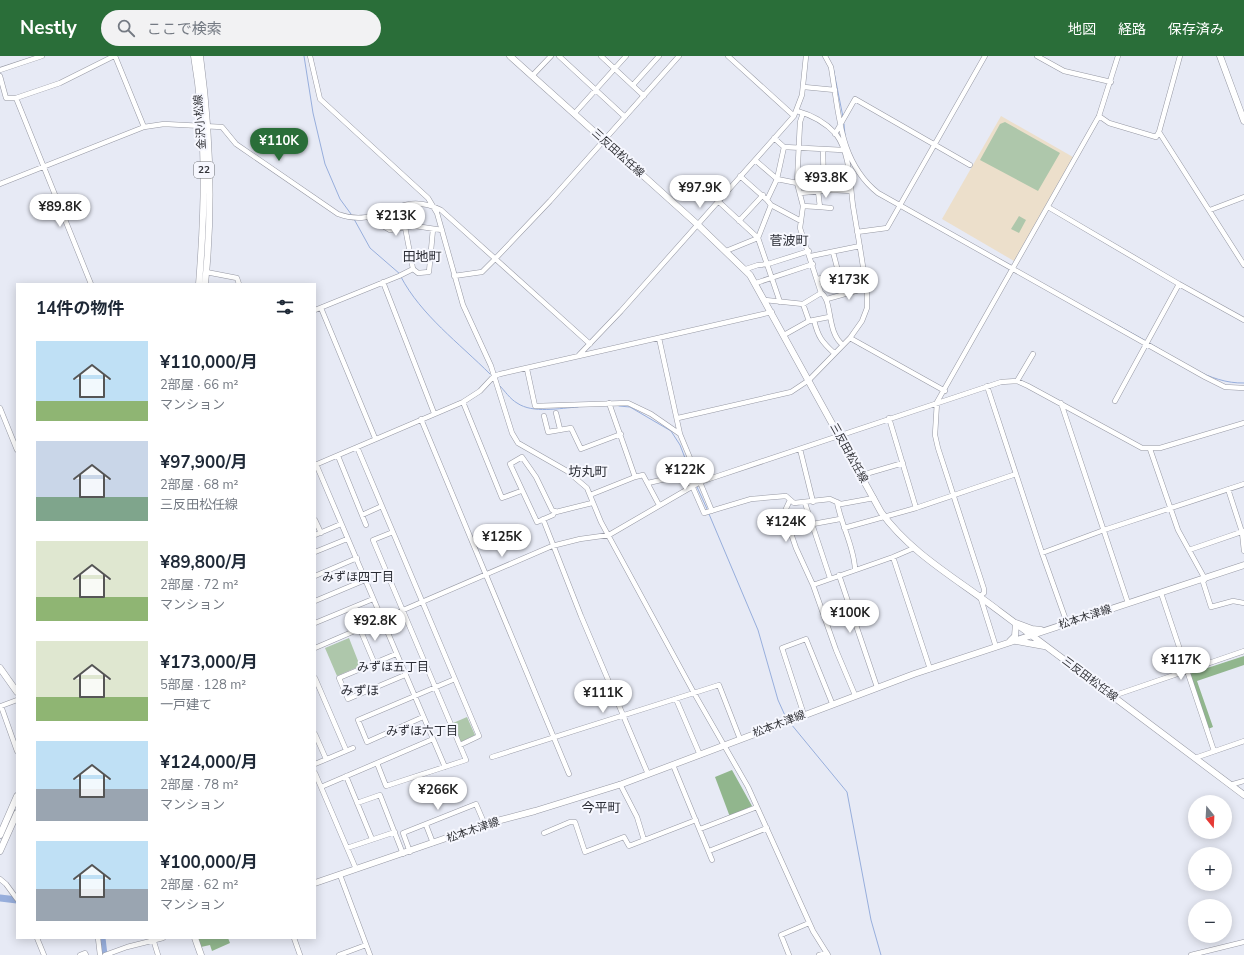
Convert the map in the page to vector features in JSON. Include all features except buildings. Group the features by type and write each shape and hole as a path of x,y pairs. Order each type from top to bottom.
{"main road":[{"name":"金沢小松線","path":"194,56 204,126 203,231 199,283"},
{"name":"金沢小松線","path":"200,56 209,247 205,283"},
{"path":"1220,56 1244,121"},
{"name":"三反田松任線","path":"514,57 532,76 746,269 756,283 884,516 914,548 1048,647 1244,796"},
{"name":"松本木津線","path":"316,883 410,852 485,825 620,784 877,687 1244,565"},
{"path":"1009,642 1015,636 1016,623 1032,629 1049,629"},
{"path":"1048,647 1042,639 1044,634 1049,629"},
{"path":"1009,642 1031,643 1048,647"},
{"path":"0,668 16,691"},
{"path":"0,835 16,798"},
{"path":"0,850 16,815"},
{"path":"195,939 201,955"}],"street":[{"path":"0,76 6,98 16,98 60,83 114,56 144,127"},
{"path":"310,56 320,99 428,198 434,206 463,305 491,366 512,433 518,443 567,471 587,488 592,503 694,693 748,787 809,923 827,954 819,955"},
{"path":"532,76 551,56"},
{"path":"559,56 625,117"},
{"path":"601,56 644,96"},
{"path":"574,114 626,56"},
{"path":"633,86 659,56"},
{"path":"454,276 482,272 550,201 603,139 625,117 679,56"},
{"path":"678,418 791,392 809,380 850,338 862,321 867,308 866,288 848,171 843,150 836,134 824,123 803,113 796,114 728,56"},
{"path":"579,355 796,114 804,87 806,56"},
{"path":"825,56 831,67 848,156 855,170 869,186 1013,270 1146,341 1225,387 1244,388"},
{"path":"857,232 887,228 985,56"},
{"path":"1037,56 1064,71 1111,82"},
{"path":"996,647 980,596 984,593 984,589 938,448 935,435 937,402 945,392 1099,116 1118,56"},
{"path":"1099,116 1109,123 1156,137 1159,132 1180,56"},
{"path":"0,70 38,57"},
{"path":"804,87 835,90"},
{"path":"16,98 91,283"},
{"path":"836,134 855,99 970,165"},
{"path":"803,113 800,122 797,183 803,206 800,228 810,253 821,293 827,299 829,318 838,341 843,345"},
{"path":"0,184 144,127 164,124 222,127 236,144 338,214 353,218 369,218 412,202 427,203 434,206 590,344"},
{"path":"1159,132 1244,265"},
{"path":"774,138 784,147 799,149 843,150"},
{"path":"767,200 777,179 784,147"},
{"path":"823,150 824,191"},
{"path":"755,160 777,179 797,183"},
{"path":"740,176 763,195 771,205 801,221"},
{"path":"800,193 818,191 851,191"},
{"path":"818,191 820,207"},
{"path":"739,221 763,195"},
{"path":"1210,210 1244,198"},
{"path":"718,201 758,238 780,302"},
{"path":"726,251 758,238 771,205"},
{"path":"803,206 831,208"},
{"path":"1048,207 1179,284 1244,320"},
{"path":"369,218 390,230 405,227 442,230"},
{"path":"405,227 413,268 418,273 429,272 433,229"},
{"path":"746,269 810,253 833,252 860,246"},
{"path":"833,252 844,294"},
{"path":"756,283 813,264"},
{"path":"316,310 401,275 413,268"},
{"path":"206,272 237,278 239,283"},
{"path":"818,279 839,273"},
{"path":"383,282 434,414"},
{"path":"1115,401 1146,341 1179,284"},
{"path":"827,299 866,288"},
{"path":"765,300 803,304 821,293"},
{"path":"803,304 817,333 826,347 834,353"},
{"path":"321,308 375,438"},
{"path":"445,767 316,465 375,438 463,402 480,391 494,376 579,355 772,312"},
{"path":"784,335 812,320 829,318"},
{"path":"659,338 678,418 680,434 704,513 751,499 786,496 794,503 805,503 830,499 841,504 874,498"},
{"path":"850,338 945,392"},
{"path":"1017,381 1033,354"},
{"path":"527,368 535,406 629,403 656,418 680,434"},
{"path":"316,648 552,546 580,539 609,535 696,484 839,434 1001,382 1017,381 1061,403 1142,448 1160,448 1244,423"},
{"path":"987,386 1042,553 1067,623"},
{"path":"463,402 502,498 521,491"},
{"path":"1061,403 1128,603"},
{"path":"610,404 635,477"},
{"path":"0,408 16,448"},
{"path":"556,413 560,430"},
{"path":"544,416 548,432 571,428 581,449 620,434"},
{"path":"889,418 916,508"},
{"path":"421,419 569,774"},
{"path":"357,447 479,736 460,745"},
{"path":"800,448 813,502"},
{"path":"1150,449 1178,530 1205,578 1203,582 1211,607 1233,601 1244,603"},
{"path":"338,456 366,525"},
{"path":"554,511 552,510 536,478 522,457 510,464 521,491 537,522 553,514 554,511 592,503"},
{"path":"862,475 903,463"},
{"path":"648,483 687,474 696,484 712,511"},
{"path":"844,528 916,508 1016,474"},
{"path":"590,495 643,475 659,505"},
{"path":"1042,553 1104,530 1244,484"},
{"path":"1228,489 1243,532 1244,551"},
{"path":"790,500 784,513 796,548 813,585 836,650 855,695"},
{"path":"837,502 840,519 844,528 855,569"},
{"path":"805,503 830,578"},
{"path":"362,515 382,506"},
{"path":"543,519 552,546 648,774"},
{"path":"813,524 840,519"},
{"path":"316,522 321,533"},
{"path":"316,535 341,524"},
{"path":"374,540 393,532"},
{"path":"1189,550 1243,532"},
{"path":"371,535 466,760 386,786 377,763"},
{"path":"316,552 348,538"},
{"path":"813,585 855,569 893,557 914,548"},
{"path":"893,557 930,669"},
{"path":"316,576 356,558"},
{"path":"839,575 877,687"},
{"path":"316,601 365,580"},
{"path":"1161,593 1214,751"},
{"path":"316,623 373,599"},
{"path":"360,629 374,662"},
{"path":"804,715 782,648 806,639 832,703"},
{"path":"1113,696 1244,651"},
{"path":"396,654 339,678 348,699 405,675"},
{"path":"423,717 367,742 358,720 455,680"},
{"path":"492,757 719,685 740,739"},
{"path":"316,686 346,750"},
{"path":"676,699 700,755"},
{"path":"16,700 1,706 16,748"},
{"path":"316,736 326,759"},
{"path":"321,787 433,739"},
{"path":"1195,758 1244,741"},
{"path":"316,764 353,748"},
{"path":"673,765 712,860"},
{"path":"316,775 356,869"},
{"path":"346,776 372,839"},
{"path":"1230,785 1244,781"},
{"path":"620,784 637,817 644,840"},
{"path":"357,803 380,795 403,854"},
{"path":"410,852 403,833 476,804 485,825"},
{"path":"700,830 757,807"},
{"path":"544,833 570,822 575,822 585,852 624,837 629,846 696,820"},
{"path":"426,825 433,843"},
{"path":"709,851 767,828"},
{"path":"347,848 395,832"},
{"path":"340,875 370,955"},
{"path":"0,879 6,884 16,898"},
{"path":"789,955 781,935 809,923"},
{"path":"37,939 44,955"},
{"path":"98,939 100,955"},
{"path":"105,955 127,947 154,942 161,939"},
{"path":"294,939 300,955"},
{"path":"154,942 158,955"},
{"path":"1191,955 1244,942"},
{"path":"339,955 366,945"},
{"path":"80,955 85,953 86,955"}],"shaded area":[{"path":"1001,116 1073,157 1014,261 942,219"}],"green space":[{"path":"1005,122 1060,153 1038,191 980,160 1000,124"},
{"path":"1019,216 1026,220 1019,233 1011,229"},
{"path":"349,638 360,666 337,676 325,648"},
{"path":"1244,656 1244,665 1197,681 1213,727 1208,729 1189,674"},
{"path":"467,717 475,735 461,742 453,723"},
{"path":"732,770 752,806 730,817 715,777"},
{"path":"198,939 228,939 230,943 212,951 210,945 201,947"}],"waterway":[{"path":"304,56 313,113 325,164 340,199 351,214"},
{"path":"833,67 843,117"},
{"path":"844,124 845,135"},
{"path":"354,219 370,248 400,274"},
{"path":"401,277 419,304 441,328 490,374"},
{"path":"1110,321 1146,341"},
{"path":"1149,343 1206,375 1231,382 1244,383"},
{"path":"499,385 514,401 523,406 547,410 578,407"},
{"path":"619,406 630,407 671,431 680,445 695,484"},
{"path":"697,487 707,509"},
{"path":"709,514 758,630 778,700 787,720"},
{"path":"791,724 847,792 871,920 881,955"},
{"path":"0,898 16,900"},
{"path":"102,939 104,955"}],"district":[{"name":"菅波町","path":"789,241"},
{"name":"田地町","path":"422,257"},
{"name":"坊丸町","path":"588,472"},
{"name":"みずほ四丁目","path":"358,577"},
{"name":"みずほ五丁目","path":"393,667"},
{"name":"みずほ","path":"360,691"},
{"name":"みずほ六丁目","path":"422,731"},
{"name":"今平町","path":"601,808"}]}
